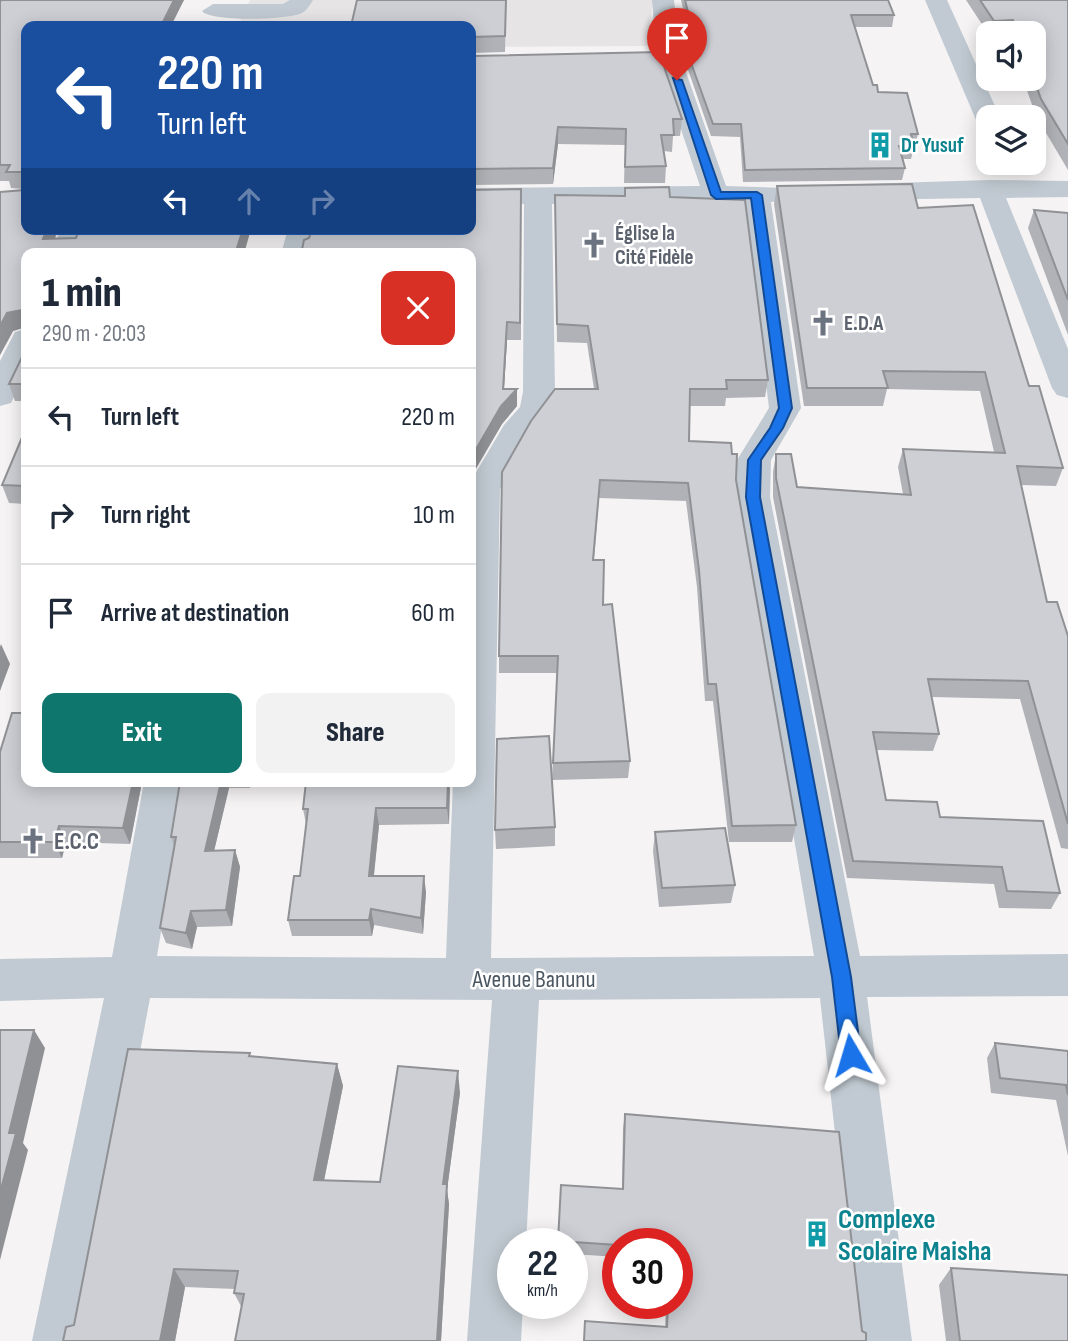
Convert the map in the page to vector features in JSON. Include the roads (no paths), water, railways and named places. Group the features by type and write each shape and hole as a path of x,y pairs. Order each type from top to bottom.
{"street":[{"path":"211,12 285,11 296,7 302,0"},
{"path":"663,0 669,58 716,195"},
{"path":"936,0 982,105"},
{"path":"642,58 669,58"},
{"path":"1013,175 1019,188"},
{"path":"989,188 1068,387"},
{"path":"839,193 989,188 1068,189"},
{"path":"476,196 811,193"},
{"path":"757,195 785,408 776,428 754,460 753,497 841,977 885,1341"},
{"path":"476,718 483,489 516,432 536,409 539,392 538,196"},
{"path":"0,396 21,349"},
{"path":"59,1341 131,977 164,787"},
{"path":"468,979 474,787"},
{"name":"Avenue Banunu","path":"0,980 131,977 517,979 1068,975"},
{"path":"494,1341 517,979"}],"place":[{"name":"Dr Yusuf","path":"880,145"},
{"name":"Église la Cité Fidèle","path":"594,245"},
{"name":"E.D.A","path":"823,323"},
{"name":"E.C.C","path":"33,841"},
{"name":"Complexe Scolaire Maisha","path":"817,1234"}]}
